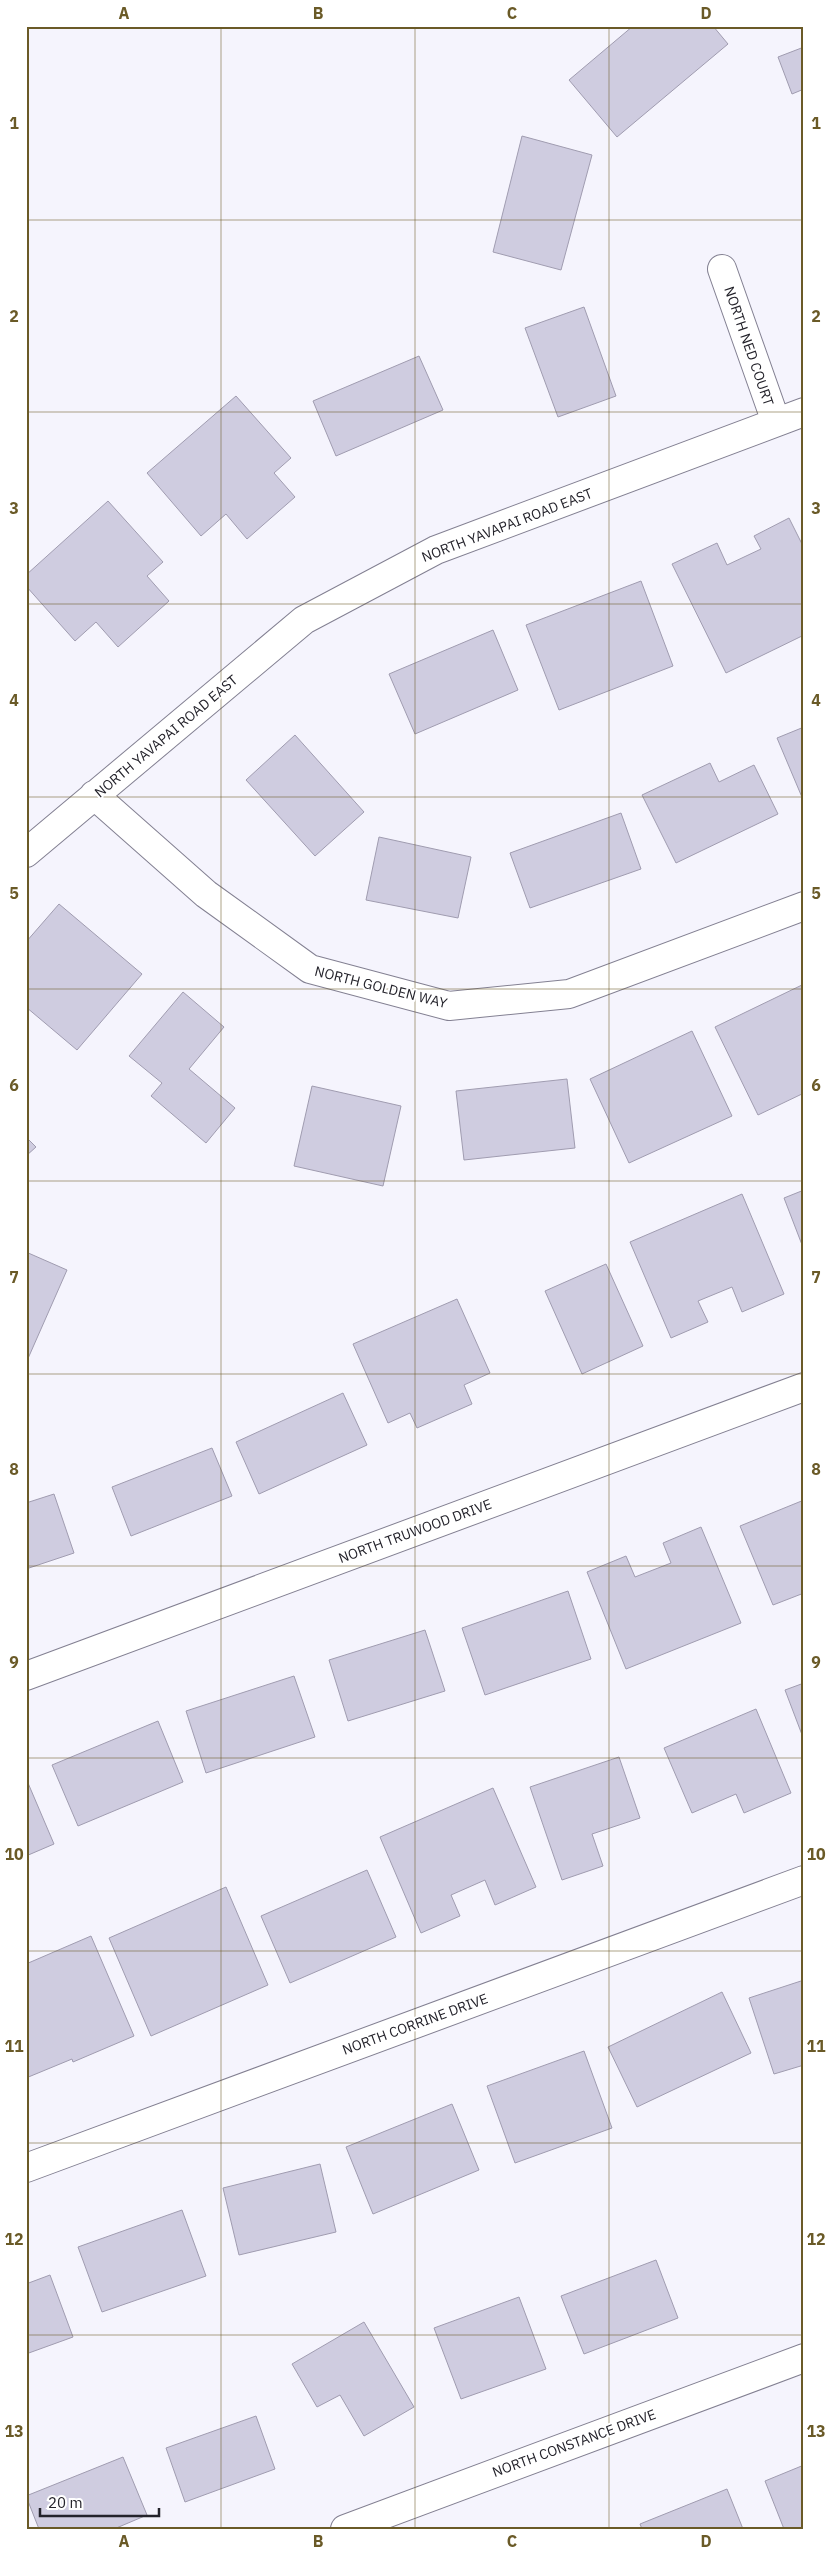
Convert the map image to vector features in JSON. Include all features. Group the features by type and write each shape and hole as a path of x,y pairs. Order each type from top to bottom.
{"street":[{"name":"NORTH NED COURT","path":"722,269 776,422"},
{"name":"NORTH YAVAPAI ROAD EAST","path":"26,853 304,620 436,550 804,412"},
{"name":"NORTH GOLDEN WAY","path":"94,795 206,894 310,969 449,1006 569,994 804,906"},
{"name":"NORTH TRUWOOD DRIVE","path":"26,1676 804,1387"},
{"name":"NORTH CORRINE DRIVE","path":"26,2168 804,1880"},
{"name":"NORTH CONSTANCE DRIVE","path":"345,2529 804,2358"}],"building":[{"path":"633,26 713,26 728,44 617,137 569,80"},
{"path":"804,47 804,89 792,94 778,57"},
{"path":"522,136 592,155 561,270 493,252"},
{"path":"584,307 616,396 558,417 525,328"},
{"path":"419,356 443,410 336,456 313,401"},
{"path":"236,396 291,458 274,473 295,497 247,539 226,514 201,536 147,473"},
{"path":"108,501 163,562 147,576 169,601 118,647 96,622 75,641 26,586 26,575"},
{"path":"789,518 804,548 804,635 726,673 672,564 717,543 727,565 761,549 754,536"},
{"path":"641,581 673,666 559,710 526,625"},
{"path":"493,630 518,690 415,734 389,674"},
{"path":"804,727 804,802 777,738"},
{"path":"295,735 364,812 315,856 246,780"},
{"path":"710,763 719,782 754,765 778,814 676,863 642,795"},
{"path":"621,813 641,869 530,908 510,853"},
{"path":"379,837 471,857 458,918 366,900"},
{"path":"59,904 142,974 77,1050 26,1007 26,942"},
{"path":"804,984 804,1093 758,1115 715,1027"},
{"path":"183,992 224,1027 189,1069 235,1108 206,1143 151,1096 162,1083 129,1056"},
{"path":"692,1031 732,1116 629,1163 590,1079"},
{"path":"567,1079 575,1148 464,1160 456,1091"},
{"path":"312,1086 401,1106 383,1186 294,1166"},
{"path":"26,1137 36,1147 26,1156"},
{"path":"804,1190 804,1250 784,1198"},
{"path":"742,1194 784,1294 742,1312 732,1287 698,1301 708,1322 671,1338 630,1242"},
{"path":"26,1252 67,1270 26,1363"},
{"path":"606,1264 643,1346 582,1374 545,1291"},
{"path":"457,1299 490,1373 464,1385 472,1404 417,1428 410,1413 388,1423 353,1344"},
{"path":"343,1393 367,1445 259,1494 236,1442"},
{"path":"212,1448 232,1496 131,1536 112,1487"},
{"path":"54,1494 74,1553 26,1569 26,1503"},
{"path":"804,1500 804,1593 773,1605 740,1526"},
{"path":"701,1527 741,1623 626,1669 587,1572 626,1556 635,1577 671,1563 663,1543"},
{"path":"568,1591 591,1659 485,1695 462,1628"},
{"path":"425,1630 445,1691 348,1721 329,1660"},
{"path":"294,1676 315,1737 206,1773 186,1711"},
{"path":"804,1683 804,1740 785,1690"},
{"path":"756,1709 791,1793 744,1813 736,1794 692,1813 664,1748"},
{"path":"158,1721 183,1782 78,1826 52,1765"},
{"path":"619,1757 640,1818 592,1834 603,1866 562,1880 530,1787"},
{"path":"28,1783 54,1844 26,1856 26,1784"},
{"path":"493,1788 536,1887 495,1905 485,1880 451,1895 460,1916 421,1933 380,1837"},
{"path":"367,1870 396,1937 290,1983 261,1916"},
{"path":"226,1887 268,1985 151,2036 109,1938"},
{"path":"91,1936 134,2036 73,2062 72,2059 26,2078 26,1964"},
{"path":"804,1980 804,2065 774,2074 749,1998"},
{"path":"722,1992 751,2053 637,2107 608,2047"},
{"path":"584,2051 612,2128 515,2163 487,2086"},
{"path":"452,2104 479,2170 373,2214 346,2147"},
{"path":"320,2164 336,2232 239,2255 223,2188"},
{"path":"182,2210 206,2276 102,2312 78,2247"},
{"path":"656,2260 678,2318 584,2354 561,2296"},
{"path":"50,2275 73,2337 26,2354 26,2284"},
{"path":"519,2297 546,2369 461,2399 434,2328"},
{"path":"364,2322 414,2407 364,2436 340,2395 317,2407 292,2364"},
{"path":"256,2416 275,2469 185,2502 166,2448"},
{"path":"123,2457 147,2515 114,2529 39,2529 26,2496"},
{"path":"804,2465 804,2529 784,2529 765,2481"},
{"path":"727,2489 743,2529 642,2529 640,2524"}]}
